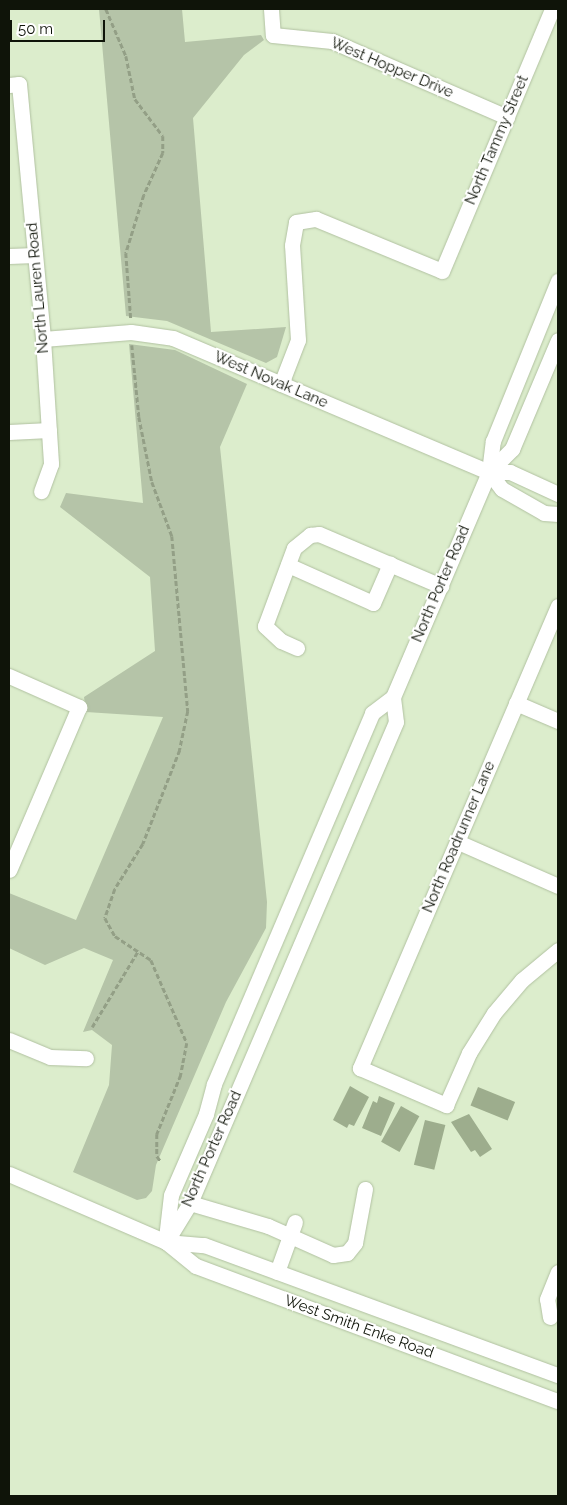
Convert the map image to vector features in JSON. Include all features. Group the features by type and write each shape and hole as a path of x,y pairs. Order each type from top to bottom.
{"street":[{"name":"West Hopper Drive","path":"271,9 273,35 332,41 507,117"},
{"name":"North Tammy Street","path":"281,384 298,340 292,244 296,222 316,219 442,271 552,9"},
{"name":"North Lauren Road","path":"14,84 35,255 43,339 51,464 41,491"},
{"path":"9,256 35,255"},
{"name":"North Porter Road","path":"166,1242 170,1195 206,1114 214,1084 372,713 393,697 441,586 489,472 493,441 558,281"},
{"name":"West Novak Lane","path":"43,339 131,332 172,338 489,472"},
{"name":"North Porter Road","path":"489,472 512,449 558,340"},
{"path":"9,432 49,430"},
{"path":"489,472 510,472 558,494"},
{"path":"489,472 502,489 544,513 558,514"},
{"path":"298,648 281,641 264,626 294,548 304,538 319,534 441,586"},
{"path":"288,565 373,603 390,564"},
{"name":"North Roadrunner Lane","path":"558,606 360,1068 446,1105 469,1053 494,1013 522,980 558,950"},
{"path":"9,676 79,706 10,863"},
{"name":"North Porter Road","path":"166,1242 190,1203 396,722 393,697"},
{"path":"516,703 558,721"},
{"path":"458,842 558,886"},
{"path":"9,1040 50,1057 86,1058"},
{"name":"West Smith Enke Road","path":"9,1174 166,1242 196,1266 558,1401"},
{"path":"190,1203 293,1229 333,1255 347,1253 360,1229 365,1189"},
{"path":"277,1272 293,1229"},
{"name":"West Smith Enke Road","path":"166,1242 204,1245 558,1375"},
{"path":"550,1317 547,1299 558,1272"}],"path":[{"path":"106,9 126,56 136,99 163,136 163,153 144,195 126,253 139,417 152,482 172,536 172,573 180,603 189,698 180,750 143,844 106,909 105,918 110,930 151,960 187,1043 181,1075 157,1134 157,1156 161,1162"},
{"path":"92,1027 138,951"}],"green space":[{"path":"99,9 182,9 185,42 261,35 264,40 244,55 193,118 211,332 286,327 277,357 266,363 167,321 126,316"},
{"path":"129,344 175,350 247,384 220,447 267,902 266,928 226,1002 156,1165 152,1191 146,1198 137,1200 73,1172 109,1085 112,1045 92,1030 83,1032 113,960 84,948 45,965 9,948 9,893 76,920 163,717 86,712 84,697 155,651 150,577 60,507 66,493 143,503"}],"building":[{"path":"350,1086 369,1097 354,1126 349,1124 347,1128 333,1120"},
{"path":"478,1087 515,1102 508,1121 471,1106"},
{"path":"379,1096 395,1103 381,1136 362,1128 373,1101 377,1103"},
{"path":"401,1106 419,1116 399,1152 381,1142"},
{"path":"469,1114 492,1149 480,1157 475,1150 471,1152 451,1122"},
{"path":"425,1120 445,1125 434,1170 414,1165"}]}
